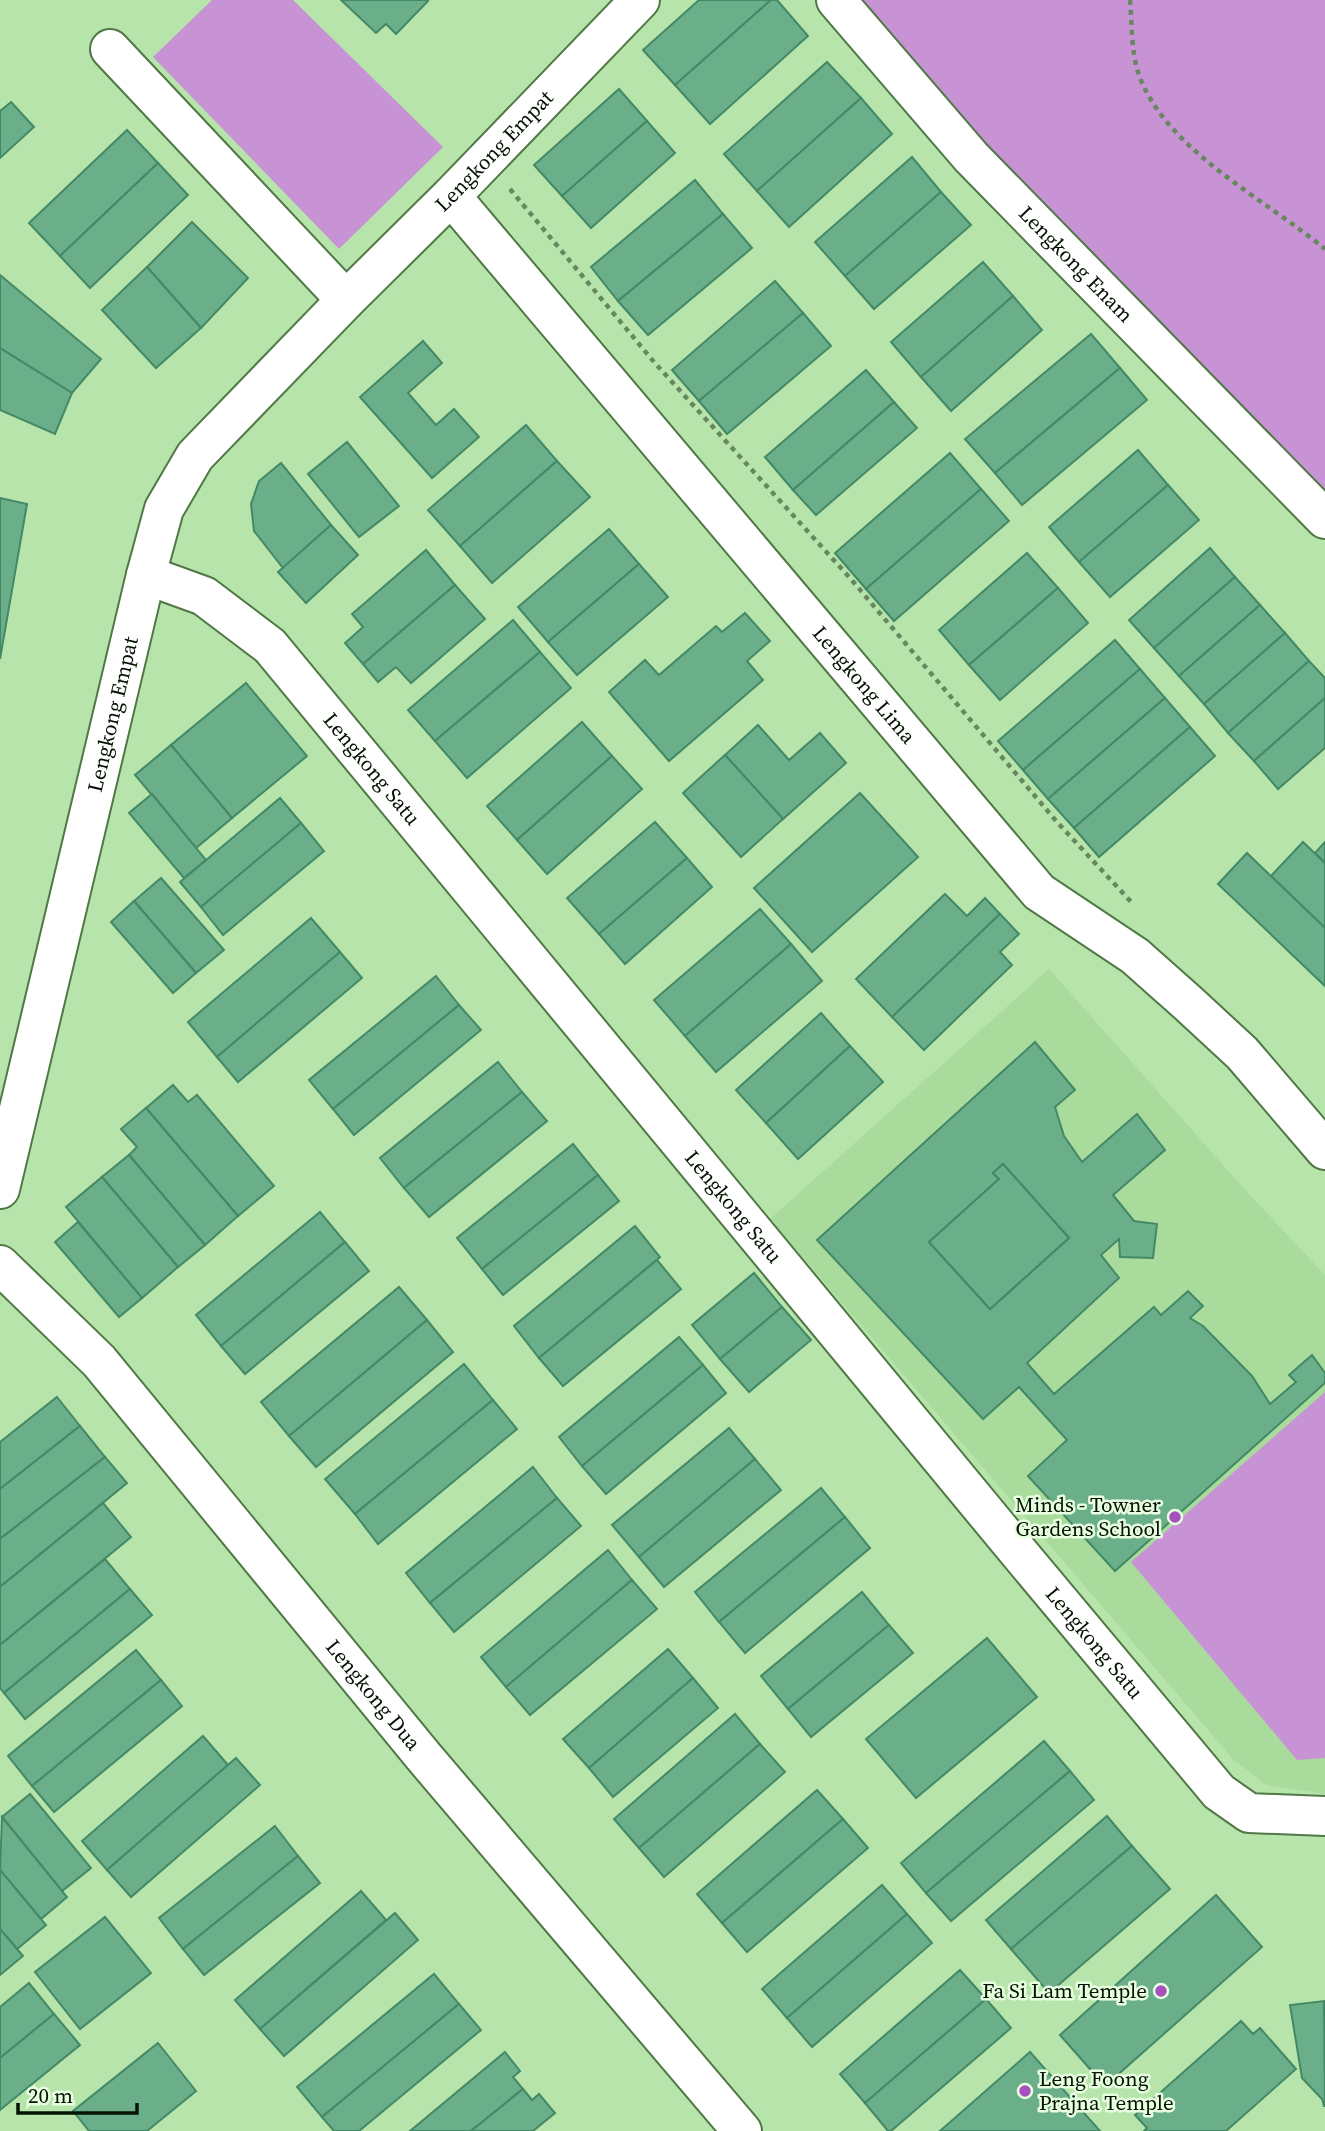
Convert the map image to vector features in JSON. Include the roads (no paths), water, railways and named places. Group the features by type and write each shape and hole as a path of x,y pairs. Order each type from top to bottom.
{"street":[{"name":"Lengkong Empat","path":"0,1189 164,509 195,456 345,300 451,197 640,0"},
{"name":"Lengkong Enam","path":"836,0 971,157 1325,519"},
{"path":"110,49 345,300"},
{"name":"Lengkong Lima","path":"451,197 1039,892 1135,956 1242,1053 1321,1136"},
{"name":"Lengkong Satu","path":"146,575 204,596 270,646 1219,1792 1249,1813 1325,1815"},
{"name":"Lengkong Dua","path":"0,1265 99,1361 424,1757 742,2131"}],"place":[{"name":"Minds - Towner Gardens School","path":"1175,1517"},
{"name":"Fa Si Lam Temple","path":"1161,1991"},
{"name":"Leng Foong Prajna Temple","path":"1025,2091"}]}
